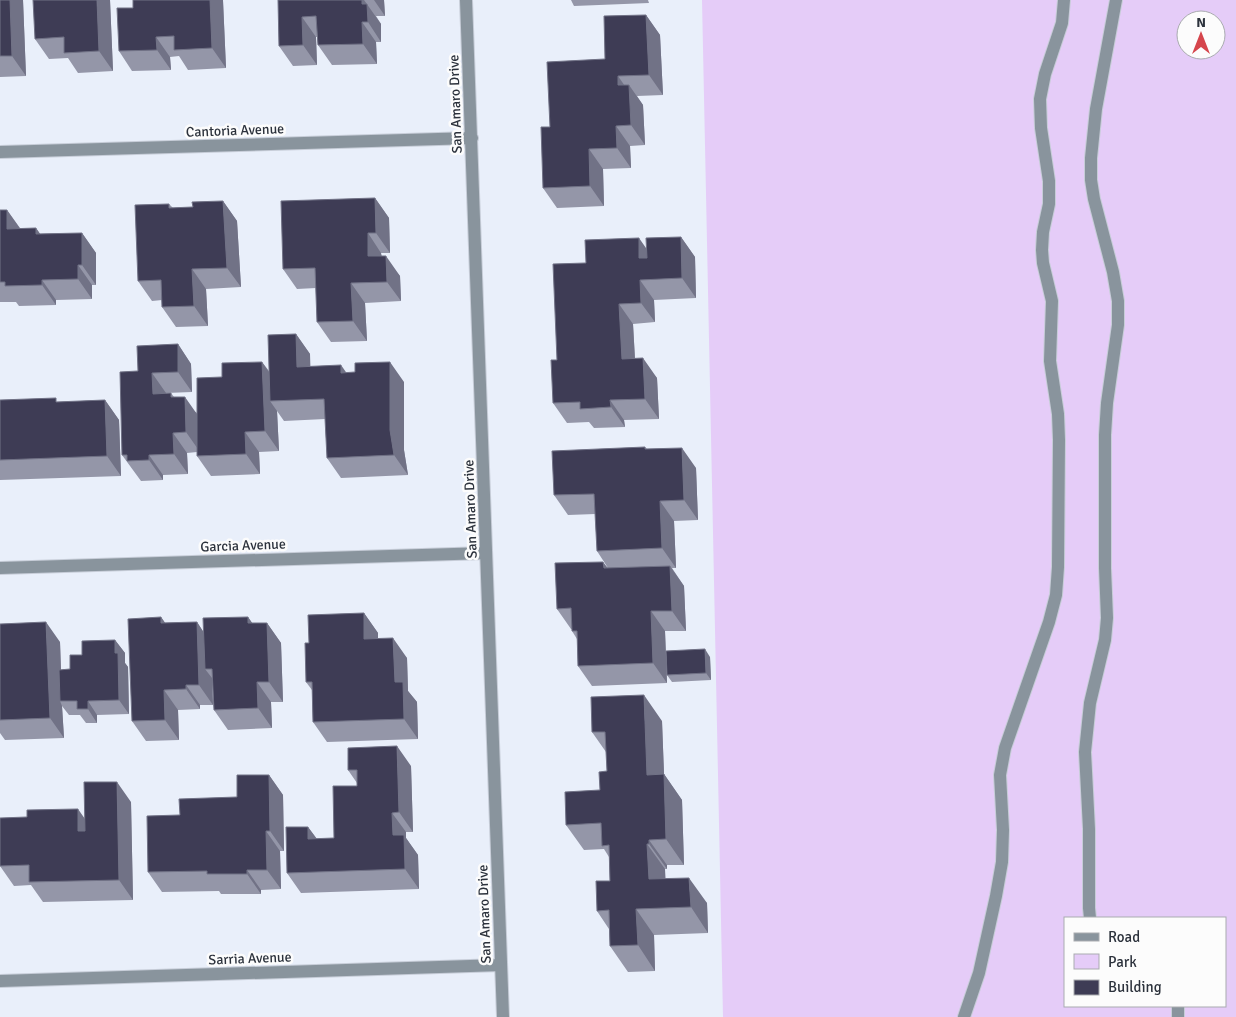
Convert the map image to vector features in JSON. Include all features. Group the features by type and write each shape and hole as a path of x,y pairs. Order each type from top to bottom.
{"street":[{"name":"San Amaro Drive","path":"466,0 503,1017"},
{"path":"964,1017 979,973 1000,870 1003,830 1000,775 1005,748 1049,622 1056,595 1059,440 1058,414 1050,361 1052,302 1042,250 1043,232 1049,204 1049,181 1041,128 1040,99 1045,74 1062,23 1064,0"},
{"path":"1090,917 1088,908 1089,829 1085,752 1089,712 1105,640 1107,618 1105,435 1107,403 1118,325 1118,302 1113,272 1094,199 1091,158 1096,109 1116,0"},
{"name":"Cantoria Avenue","path":"0,152 472,138"},
{"name":"Garcia Avenue","path":"0,568 486,553"},
{"name":"Sarria Avenue","path":"0,981 501,965"}],"green space":[{"path":"702,0 1236,0 1236,1017 723,1017"}],"building":[{"path":"0,0 10,0 12,56 0,56"},
{"path":"33,0 97,0 99,51 64,53 64,37 35,39"},
{"path":"133,0 210,0 212,48 174,50 174,36 156,37 157,50 119,51 117,8 133,8"},
{"path":"278,0 362,0 362,4 367,4 368,22 362,22 363,44 318,45 316,16 302,17 303,45 279,46"},
{"path":"646,15 649,75 618,76 618,85 629,85 631,125 616,126 617,148 589,149 590,186 543,188 541,127 550,127 547,62 605,59 604,16"},
{"path":"375,198 376,233 368,233 368,256 386,256 387,282 351,283 353,321 317,322 315,268 283,269 281,201"},
{"path":"223,201 227,268 192,269 194,306 162,307 161,280 138,281 135,205 169,204 169,208 193,207 192,202"},
{"path":"0,210 7,210 7,229 36,228 36,234 82,233 82,265 78,265 78,279 42,280 42,285 5,286 5,282 0,282"},
{"path":"681,237 682,278 640,280 641,303 619,304 622,359 643,358 645,399 610,400 611,407 580,409 580,402 553,403 551,360 557,360 553,264 586,263 585,240 639,238 639,258 647,258 646,238"},
{"path":"296,334 297,367 341,365 341,373 355,372 355,363 390,362 390,430 394,455 327,458 324,399 270,401 268,335"},
{"path":"178,344 178,372 152,373 153,394 171,393 171,397 185,397 186,432 173,433 174,454 149,455 149,460 127,461 127,455 122,455 120,372 138,371 137,346"},
{"path":"262,362 265,431 245,432 246,454 197,456 197,378 222,377 222,363"},
{"path":"56,398 56,402 105,400 107,456 0,460 0,400"},
{"path":"645,447 645,449 682,448 684,500 660,501 662,548 597,551 594,494 554,495 552,451"},
{"path":"603,562 604,568 670,566 672,611 651,611 653,663 578,666 577,631 572,631 571,608 557,609 555,563"},
{"path":"364,613 364,639 393,638 395,682 403,682 404,719 313,722 312,682 306,682 305,643 309,643 308,615"},
{"path":"161,617 161,623 197,622 199,685 186,685 186,689 164,690 165,720 132,721 128,619"},
{"path":"248,617 248,623 267,623 269,682 257,682 258,708 214,710 212,669 205,669 203,618"},
{"path":"46,622 50,718 0,720 0,624"},
{"path":"115,640 115,653 118,653 119,700 88,701 88,709 77,709 77,701 60,701 59,670 70,669 70,655 82,655 82,641"},
{"path":"705,649 706,673 667,675 666,651"},
{"path":"644,695 647,775 664,774 666,839 649,840 649,844 647,844 649,879 689,878 691,907 636,909 638,945 610,946 609,910 597,911 596,881 610,881 609,845 602,846 601,823 566,825 565,792 600,790 599,772 607,771 605,732 592,732 591,697"},
{"path":"397,746 399,812 392,813 393,835 404,835 405,869 287,873 286,827 308,827 308,839 334,838 333,786 357,786 357,770 348,770 348,748"},
{"path":"237,775 269,775 270,831 266,831 267,870 247,870 247,874 207,874 207,871 148,872 147,816 180,815 179,799 237,797"},
{"path":"84,782 117,782 119,880 29,882 29,865 0,866 0,818 27,817 27,810 78,809 78,831 85,831"}]}
